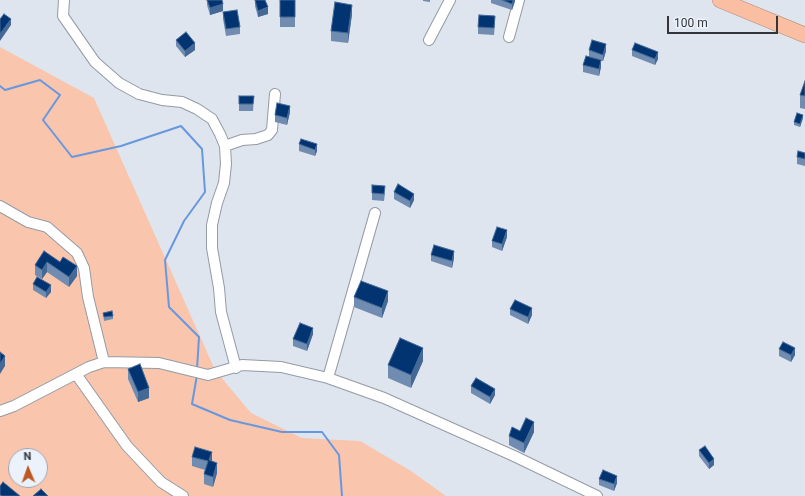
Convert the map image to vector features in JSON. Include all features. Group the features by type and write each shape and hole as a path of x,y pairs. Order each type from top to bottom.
{"highway":[{"path":"720,0 805,35"}],"street":[{"path":"64,0 63,16 95,62 119,83 139,94 162,100 182,102 197,109 212,119 225,146 224,183 217,203 212,225 212,248 219,288 221,312 236,368"},
{"path":"429,40 450,0"},
{"path":"509,36 517,13 519,0"},
{"path":"225,146 242,140 268,135 272,130 275,94"},
{"path":"0,206 28,222 47,228 77,253 84,268 88,297 104,362"},
{"path":"328,378 376,213"},
{"path":"0,411 14,406 76,374 104,362 159,363 208,375 250,365 281,367 328,378 412,410 597,496"},
{"path":"76,374 127,446 161,482 183,496"}],"shaded area":[{"path":"0,47 94,98 215,370 251,413 302,438 360,441 411,471 446,496 0,496"}],"building":[{"path":"207,0 222,0 223,4 210,8"},
{"path":"255,0 265,0 268,7 258,11"},
{"path":"280,0 295,0 295,17 280,17"},
{"path":"502,0 513,0 512,4"},
{"path":"335,2 352,5 348,33 331,31"},
{"path":"237,10 240,27 226,29 223,12"},
{"path":"4,14 11,19 0,34 0,19"},
{"path":"479,15 495,16 494,28 478,27"},
{"path":"186,32 195,43 185,51 176,40"},
{"path":"592,40 606,44 603,55 589,50"},
{"path":"635,43 658,52 655,59 632,50"},
{"path":"586,56 601,60 599,69 583,65"},
{"path":"805,81 805,96 800,95"},
{"path":"239,96 254,96 253,104 239,104"},
{"path":"277,103 290,106 287,118 275,115"},
{"path":"797,113 803,115 800,124 794,122"},
{"path":"301,139 317,144 315,150 299,144"},
{"path":"798,151 805,153 805,159 797,157"},
{"path":"398,184 414,194 410,201 394,192"},
{"path":"372,185 385,186 384,194 372,193"},
{"path":"497,227 507,230 502,244 492,241"},
{"path":"434,245 454,251 452,261 431,255"},
{"path":"44,251 60,262 63,257 77,266 69,277 47,262 42,270 35,265"},
{"path":"37,277 51,285 46,292 33,284"},
{"path":"361,281 388,291 382,308 354,297"},
{"path":"515,300 532,308 528,317 510,309"},
{"path":"112,311 113,316 104,317 103,313"},
{"path":"300,323 313,328 307,344 293,339"},
{"path":"400,338 423,348 411,375 388,365"},
{"path":"783,342 795,348 791,355 779,349"},
{"path":"0,352 5,356 0,364"},
{"path":"140,364 149,388 138,392 128,369"},
{"path":"476,378 495,389 490,397 471,386"},
{"path":"526,418 534,422 524,443 509,436 512,427 520,431"},
{"path":"705,446 714,459 709,463 699,450"},
{"path":"195,447 212,452 209,460 217,463 213,477 204,474 208,461 192,457"},
{"path":"603,470 617,476 614,484 599,479"},
{"path":"3,482 8,486 8,488 10,488 20,496 0,495 0,486"},
{"path":"41,489 48,496 33,496"}],"waterway":[{"path":"0,86 5,90 40,80 60,95 43,120 72,157 121,146 181,126 202,149 205,192 184,221 165,260 169,307 199,337 197,369"},
{"path":"197,375 192,404 230,420 282,432 322,432 339,455 342,496"}]}
